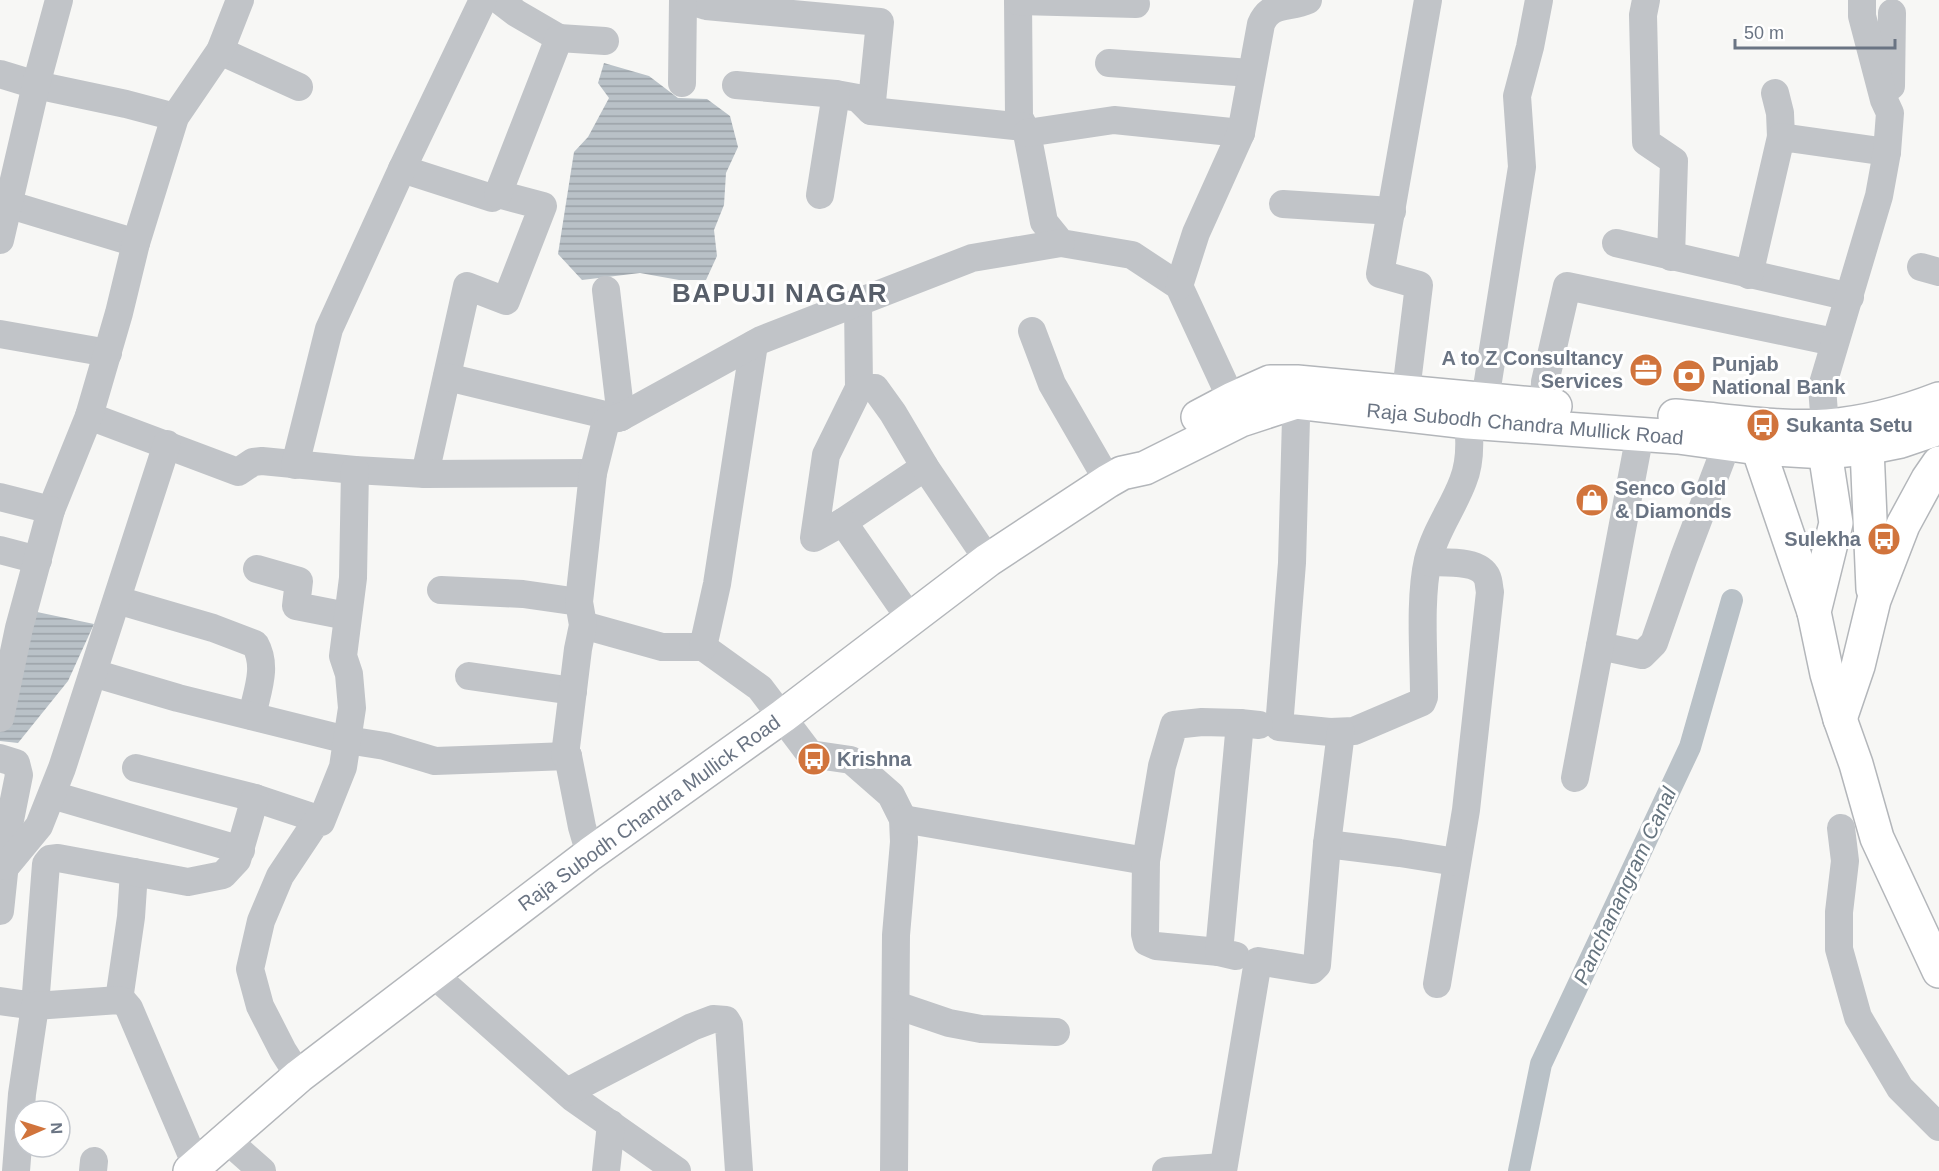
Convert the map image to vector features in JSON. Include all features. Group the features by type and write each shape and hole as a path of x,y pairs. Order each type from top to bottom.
{"main road":[{"name":"Raja Subodh Chandra Mullick Road","path":"193,1168 299,1076 590,854 783,716 988,561 1115,477 1143,452 1210,410 1236,410 1270,382 1296,392 1476,411 1743,446 1866,434 1901,441 1939,428"},
{"name":"Raja Subodh Chandra Mullick Road","path":"1296,392 1406,392 1476,411 1544,405 1786,425 1825,439"},
{"name":"Raja Subodh Chandra Mullick Road","path":"1866,434 1914,408 1939,399"},
{"path":"1866,434 1874,600"},
{"path":"1814,612 1836,523 1825,439"},
{"path":"1743,446 1814,612 1827,674 1877,838 1933,958"},
{"path":"1840,719 1858,666 1874,600 1903,525 1928,478 1939,463"}],"street":[{"path":"0,718 19,628 51,510 89,416 108,353 136,243 175,117 220,51 240,0"},
{"path":"295,465 329,329 483,0"},
{"path":"499,0 516,13 559,38 605,41"},
{"path":"1061,243 1044,222 1025,130 1019,117 1018,0 1136,4"},
{"path":"1179,286 1196,233 1241,133 1251,73 1265,14 1272,9 1308,0"},
{"path":"1406,392 1419,285 1380,274 1428,0"},
{"path":"1341,732 1327,844 1317,965 1312,970 1296,969 1219,952 1156,946 1147,942 1145,934 1146,861 1162,766 1174,725 1202,722 1240,723 1341,732 1354,731 1422,702 1424,697 1424,585 1437,533 1464,479 1469,436 1476,411 1522,166 1517,96 1539,0"},
{"path":"1646,0 1643,15 1646,142 1674,161 1671,256"},
{"path":"1862,0 1862,16 1884,100 1890,112"},
{"path":"0,240 4,204 36,85 55,1"},
{"path":"682,83 696,1 880,22 871,111"},
{"path":"1825,439 1822,387 1879,196 1887,152 1892,13"},
{"path":"402,169 492,198 498,194 559,38"},
{"path":"220,51 299,87"},
{"path":"1109,63 1251,73"},
{"path":"0,74 36,85 175,117"},
{"path":"736,85 836,94 858,98 871,111 1025,130 1114,120 1241,133"},
{"path":"1749,275 1781,137 1780,113 1775,93"},
{"path":"820,195 836,94"},
{"path":"1781,137 1887,152"},
{"path":"425,474 467,286 506,301 543,206 498,194"},
{"path":"4,204 136,243"},
{"path":"1283,204 1392,211"},
{"path":"590,854 582,827 568,756 565,755 581,613 593,473 606,421 619,417 754,344 858,302 972,258 1061,243 1131,255 1179,286 1236,410"},
{"path":"1617,243 1850,297"},
{"path":"1544,405 1545,382 1567,286 1834,342"},
{"path":"606,290 619,417"},
{"path":"858,302 859,388 826,455 814,538 843,522 925,467"},
{"path":"1032,331 1052,384 1115,477"},
{"path":"1,342 108,353"},
{"path":"703,647 717,584 754,344"},
{"path":"447,377 619,417"},
{"path":"859,388 875,388 988,561"},
{"path":"1279,727 1292,563 1296,392"},
{"path":"89,416 238,472 253,462 425,474 593,473"},
{"path":"1575,778 1640,434"},
{"path":"6,866 39,826 52,795 167,444"},
{"path":"1600,646 1642,655 1654,643 1680,567 1743,446"},
{"path":"136,768 255,798 321,822 343,766 352,708 349,674 344,656 353,578 355,470"},
{"path":"0,497 51,510"},
{"path":"843,522 910,620"},
{"path":"0,550 38,560"},
{"path":"1428,562 1468,564 1479,568 1487,577 1490,592 1466,810 1437,984"},
{"path":"258,569 299,581 296,606 347,616"},
{"path":"441,590 523,594 581,613 663,647 703,647 760,688 810,754 851,760 891,795 903,819 904,842 896,935 894,1171"},
{"path":"117,600 213,628 255,644 261,655 262,670 252,716"},
{"path":"93,673 178,698 347,740 384,746 435,761 568,756"},
{"path":"470,676 573,691"},
{"path":"1219,952 1240,723"},
{"path":"0,758 16,763 18,775 9,825 0,911"},
{"path":"52,795 240,850"},
{"path":"16,1171 22,1094 34,1006 46,864 50,859 58,858 188,882 223,875 237,860 255,798"},
{"path":"299,1076 283,1051 260,1006 250,969 261,921 280,876 318,819"},
{"path":"903,819 1146,861"},
{"path":"1841,828 1845,861 1839,912 1839,949 1858,1017 1900,1088 1939,1127"},
{"path":"1327,844 1456,862"},
{"path":"119,1000 131,917 134,872"},
{"path":"1166,1171 1223,1169 1258,961"},
{"path":"433,974 567,1092 677,1171"},
{"path":"0,1001 34,1006 123,1001 129,1008 193,1168"},
{"path":"896,1005 949,1023 981,1029 1056,1032"},
{"path":"567,1092 692,1027 713,1019 726,1020 729,1025 739,1171"},
{"path":"606,1171 611,1124"},
{"path":"226,1139 262,1171"}],"shaded area":[{"path":"604,63 649,76 678,98 707,99 730,116 738,147 726,173 724,205 714,230 717,256 706,280 679,280 640,273 582,280 558,254 574,152 588,137 609,98 598,83"},
{"path":"37,612 94,624 68,681 18,743 0,741 0,731"}],"waterway":[{"name":"Panchanangram Canal","path":"1519,1171 1541,1064 1690,747 1732,600"}],"place":[{"name":"A to Z Consultancy Services","path":"1646,370"},
{"name":"Punjab National Bank","path":"1689,376"},
{"name":"Sukanta Setu","path":"1763,425"},
{"name":"Senco Gold & Diamonds","path":"1592,500"},
{"name":"Sulekha","path":"1884,539"},
{"name":"Krishna","path":"814,759"}],"district":[{"name":"BAPUJI NAGAR","path":"780,293"}]}
